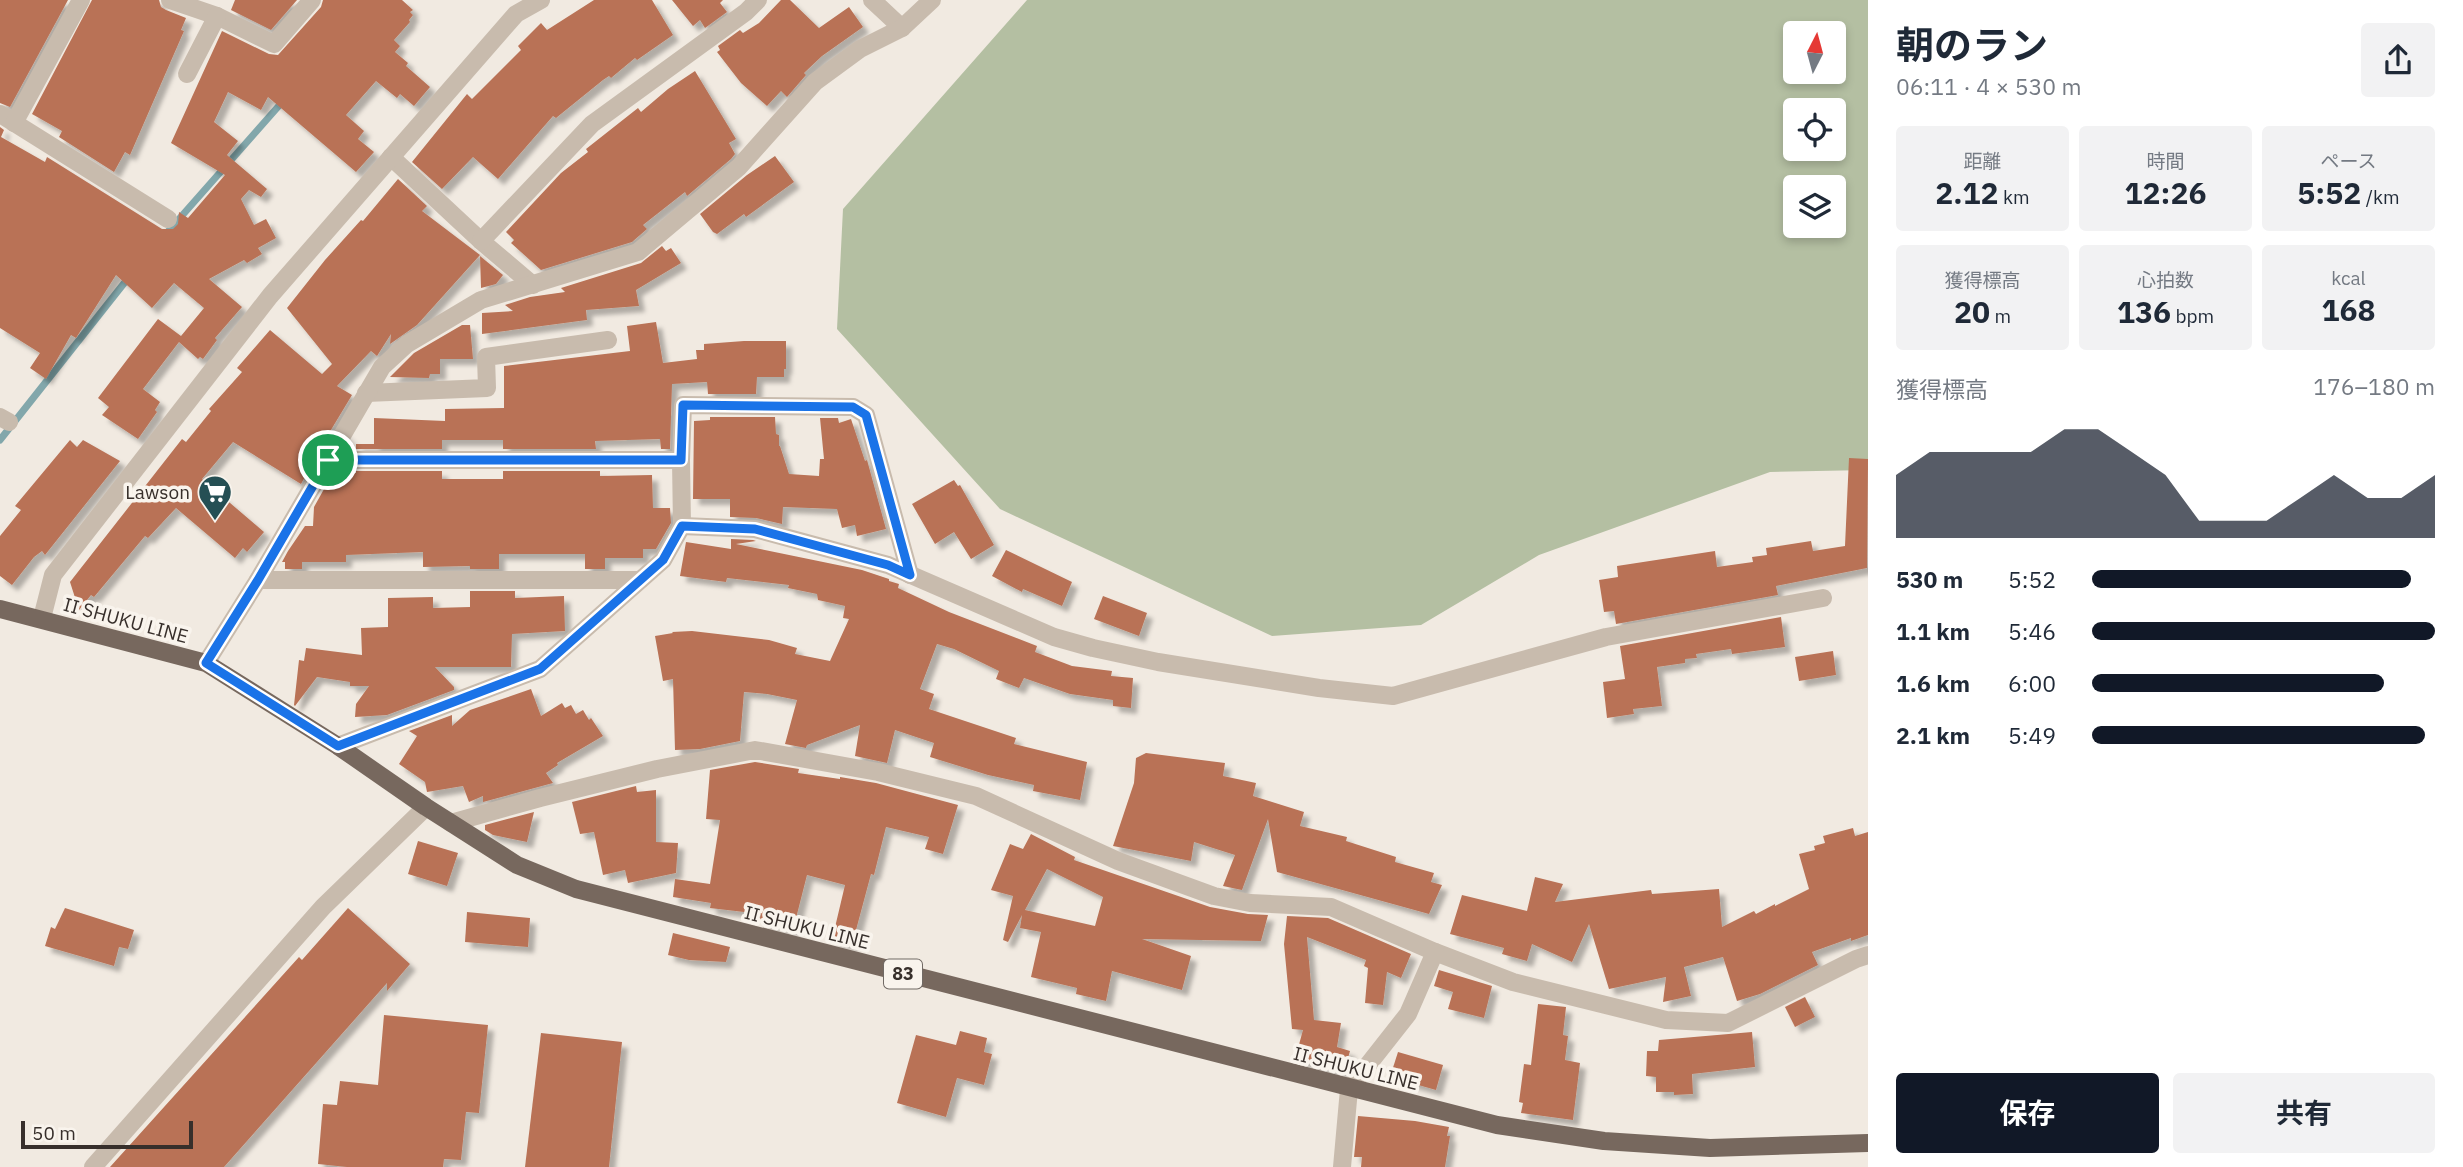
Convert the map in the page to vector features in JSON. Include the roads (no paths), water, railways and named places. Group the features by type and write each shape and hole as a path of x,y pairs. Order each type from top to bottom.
{"main road":[{"name":"II SHUKU LINE","path":"0,609 206,663 338,746 517,865 576,889 1497,1125 1604,1141 1710,1148 1868,1143"}],"street":[{"path":"81,0 7,119 168,219"},
{"path":"170,0 217,16 275,44 312,0"},
{"path":"42,618 53,575 270,296 516,15 541,0"},
{"path":"481,241 592,124 746,12 758,0"},
{"path":"872,0 902,28"},
{"path":"206,663 258,580 382,367 407,344 481,300 638,252 739,167 815,82 860,49 902,28 932,0"},
{"path":"187,74 217,16"},
{"path":"391,157 481,241 533,285"},
{"path":"366,393 487,388 486,357 608,340"},
{"path":"338,746 540,669 663,560 682,526 683,405 853,407 866,415 910,575"},
{"path":"328,460 681,460"},
{"path":"682,526 755,529 888,565 1055,638 1093,648 1158,663 1320,688 1393,696 1606,637 1823,598"},
{"path":"258,580 639,580"},
{"path":"451,823 644,773 755,750 878,772 976,796 1118,861 1214,896 1250,903 1331,907 1513,982 1666,1020 1728,1023 1868,955"},
{"path":"93,1167 324,907 426,807"},
{"path":"1342,1167 1349,1089 1408,1014 1435,952"}],"waterway":[{"path":"164,236 284,100"},
{"path":"0,440 129,277"}],"place":[{"name":"Lawson","path":"215,522"}]}
